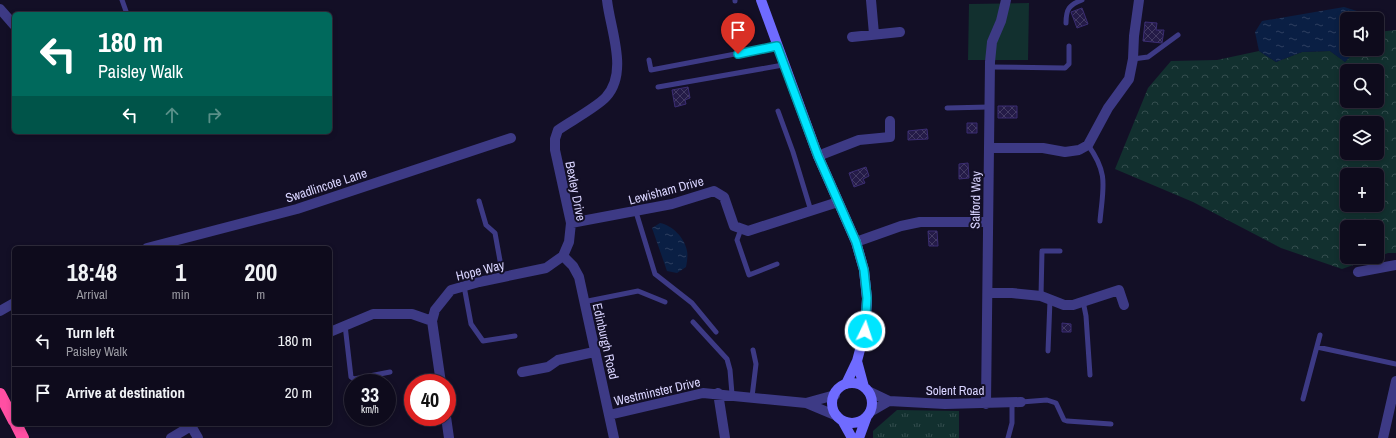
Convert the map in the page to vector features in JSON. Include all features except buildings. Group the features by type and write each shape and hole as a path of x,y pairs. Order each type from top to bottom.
{"highway":[{"path":"0,394 12,417"},
{"path":"17,426 23,438"}],"street":[{"name":"Bexley Drive","path":"562,256 569,242 571,223 555,150 555,139 558,130 606,98 614,84 618,58 607,0"},
{"path":"761,0 783,64 818,156 856,242 864,270 867,298 865,331 857,362 846,384"},
{"path":"871,0 874,34"},
{"name":"Salford Way","path":"986,404 990,67 992,42 1001,21 1006,0"},
{"path":"989,148 1043,148 1065,152 1079,150 1088,145 1108,108 1129,78 1133,59 1134,36 1139,0"},
{"path":"0,9 12,24"},
{"path":"852,37 900,32"},
{"path":"818,156 859,140 890,137 890,121"},
{"name":"Swadlincote Lane","path":"155,246 297,209 511,138"},
{"name":"Lewisham Drive","path":"571,223 636,212 672,204 714,191 724,197 734,226 740,229"},
{"path":"740,229 748,231 838,202"},
{"path":"856,242 901,226 920,222 987,222"},
{"name":"Hope Way","path":"432,321 435,310 451,290 503,276 546,268 562,256"},
{"name":"Edinburgh Road","path":"562,256 573,266 579,277 583,302 614,438"},
{"path":"1358,272 1396,265"},
{"path":"988,293 1012,293 1045,298 1073,305 1119,290 1124,305"},
{"path":"0,311 12,305"},
{"path":"332,331 373,314 412,314 432,321 440,374"},
{"path":"522,372 548,367 558,360 594,352"},
{"path":"857,362 872,402 859,438"},
{"path":"1383,438 1396,381"},
{"path":"852,438 832,404 840,387 846,384 852,383 866,389"},
{"name":"Solent Road","path":"866,389 889,401 945,404 1017,403"},
{"name":"Westminster Drive","path":"609,415 704,393 718,393 806,403 840,418"},
{"path":"718,393 725,438"},
{"name":"Westminster Drive","path":"806,403 835,395"},
{"path":"840,418 855,422 889,401"},
{"path":"171,438 189,426"},
{"path":"191,426 198,438"},
{"path":"447,426 449,438"}],"lane":[{"path":"122,0 126,12"},
{"path":"1066,23 1066,10 1068,7 1082,0"},
{"path":"1133,59 1148,57 1178,35"},
{"path":"650,60 651,70 777,46"},
{"path":"990,67 1065,68 1069,64 1069,46"},
{"path":"658,87 783,64"},
{"path":"947,108 989,107"},
{"path":"778,110 793,152 811,211"},
{"path":"1088,145 1101,166 1103,176 1100,220"},
{"path":"479,201 486,225 494,233 503,276"},
{"path":"636,212 655,274 692,303 716,332"},
{"path":"740,229 737,240 749,276 777,264"},
{"path":"1048,351 1042,251 1060,251"},
{"path":"464,286 471,324 483,341 515,336"},
{"path":"583,302 638,291 664,302"},
{"path":"1084,301 1090,375"},
{"path":"693,322 727,359 730,370 732,394"},
{"path":"345,325 352,377 354,379 390,372"},
{"path":"1303,399 1320,335"},
{"path":"1317,347 1396,364"},
{"path":"752,350 756,364 752,397"},
{"path":"1008,438 1017,403 1047,400 1056,403 1064,420 1111,424"}],"green space":[{"path":"1029,3 1028,60 968,60 969,4"},
{"path":"1396,30 1396,253 1384,254 1384,220 1340,220 1340,264 1356,264 1342,269 1281,248 1193,202 1115,169 1148,88 1171,61 1217,60 1259,51 1276,62 1302,52 1330,51 1345,62 1351,56 1384,56 1384,31"},
{"path":"897,410 959,411 959,438 873,438 873,431"}],"water":[{"path":"1344,7 1360,12 1340,12 1340,56 1351,56 1345,62 1330,51 1302,52 1276,62 1259,51 1255,32 1262,21"},
{"path":"660,223 673,229 681,237 686,246 686,267 677,273 667,271 652,228"}],"route":[{"path":"738,54 777,46 818,156 856,242 864,270 867,298 865,331"}]}
